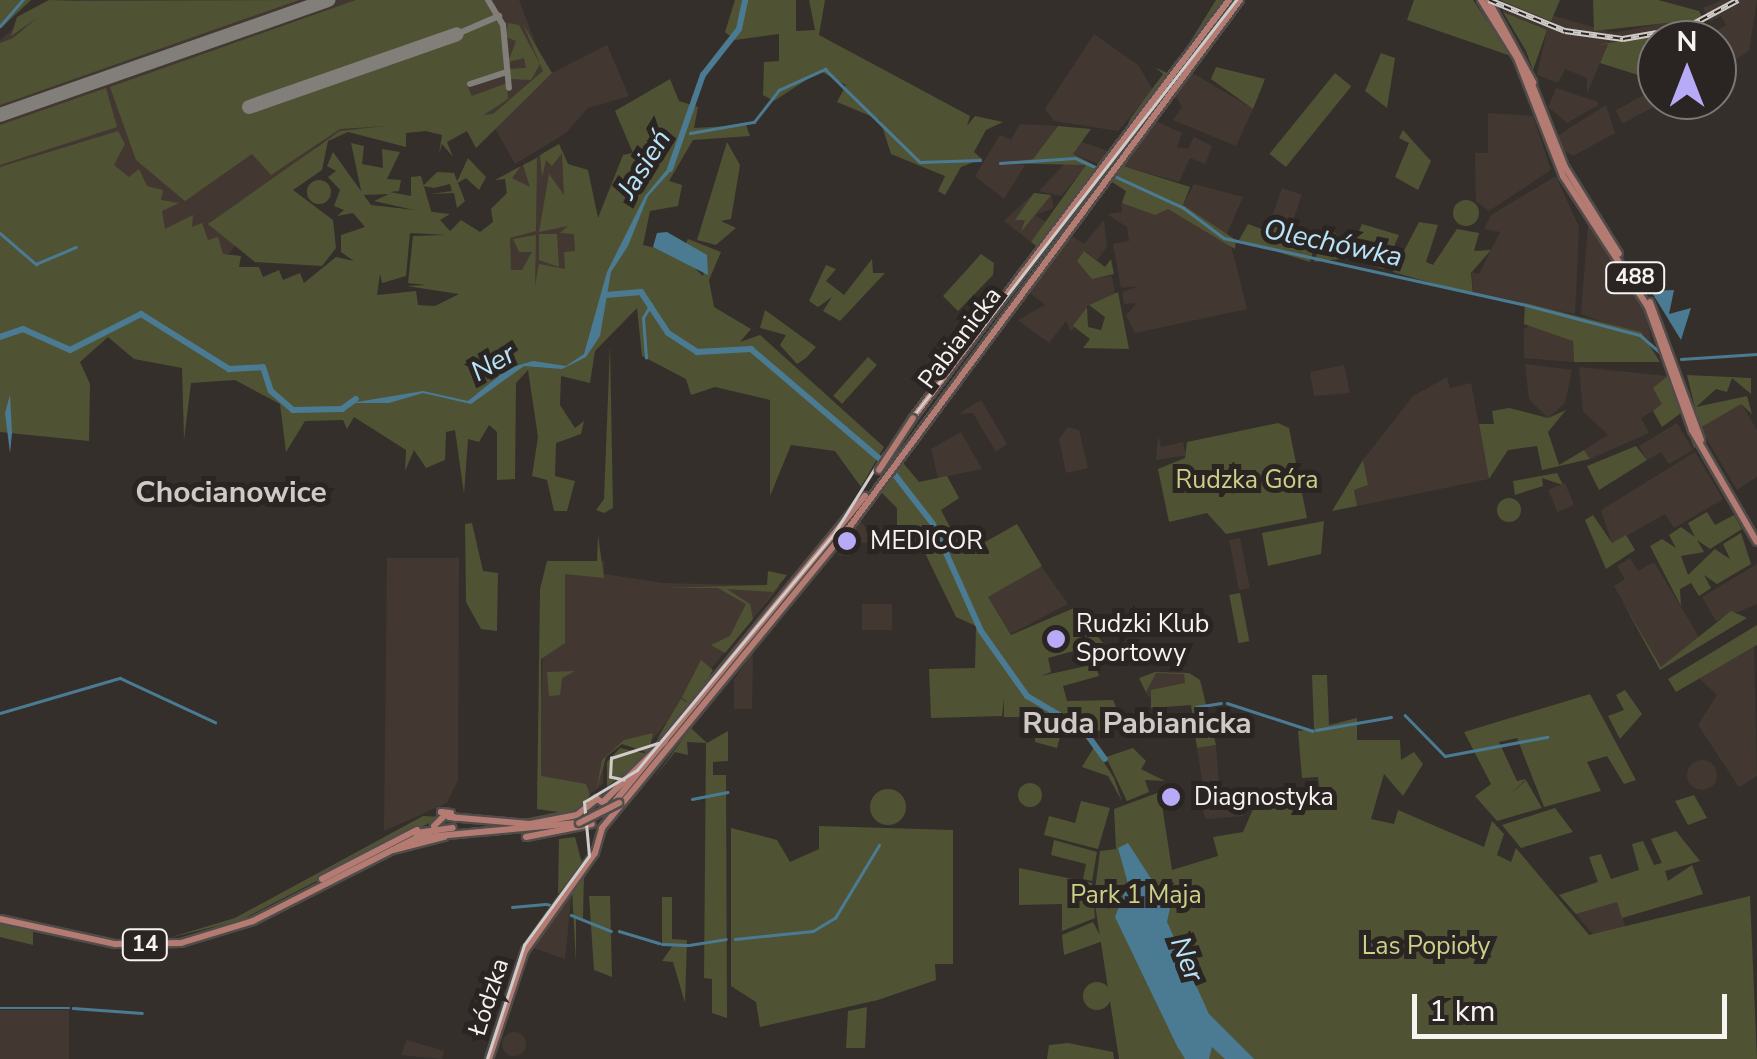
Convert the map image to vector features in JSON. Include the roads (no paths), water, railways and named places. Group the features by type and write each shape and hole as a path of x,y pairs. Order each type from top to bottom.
{"main road":[{"name":"Pabianicka","path":"708,696 734,669 885,467 1228,0"},
{"name":"Pabianicka","path":"708,696 731,658 885,467 913,418 1240,0"},
{"name":"488","path":"1483,0 1514,52 1560,170 1648,307 1692,430 1757,542"},
{"name":"488","path":"1483,0 1534,85 1568,174 1666,332 1697,431 1757,534"},
{"path":"731,658 734,669"},
{"path":"588,822 587,808 604,800 708,696"},
{"path":"321,882 428,840 542,836 614,814 708,696"},
{"name":"14","path":"0,918 102,938 171,940 240,922 416,838 588,822 618,801 708,696"},
{"path":"604,800 614,814"},
{"path":"321,882 448,816 461,822 588,822"},
{"name":"Łódzka","path":"489,1059 527,948 598,848 588,822"}],"water":[{"path":"674,161 669,173 648,196 628,246 611,272 600,336 586,357 562,369 524,366 471,404 423,393 389,403 351,403 423,391 468,401 509,368 533,361 566,366 584,354 607,272 645,196"},
{"path":"667,232 707,255 708,275 653,247 657,233"},
{"path":"1674,290 1669,314 1691,308 1681,340 1651,291"},
{"path":"10,395 12,433 10,453 5,413"},
{"path":"1128,843 1170,908 1167,922 1209,1014 1254,1059 1225,1059 1212,1047 1209,1059 1185,1059 1177,1046 1115,917 1128,884 1118,848"}],"waterway":[{"path":"0,26 23,0"},
{"name":"Jasień","path":"670,169 703,75 739,29 745,0"},
{"name":"Olechówka","path":"690,133 754,122 779,90 825,69 920,162 980,160"},
{"name":"Olechówka","path":"1000,163 1075,158 1184,208 1224,238 1530,306 1640,335 1663,355"},
{"path":"0,233 36,264 76,247"},
{"name":"Ner","path":"606,295 641,292 668,333 697,352 751,349 888,466 933,524"},
{"path":"646,358 643,318 651,304"},
{"name":"Ner","path":"0,337 23,329 70,350 141,314 229,369 263,367 271,391 293,410 342,409 356,399"},
{"name":"Olechówka","path":"1681,359 1757,354"},
{"name":"Ner","path":"934,526 981,631 1027,696 1083,729 1105,759"},
{"path":"0,713 120,678 215,722"},
{"path":"1196,707 1221,703"},
{"path":"1227,703 1313,731"},
{"path":"1405,715 1445,756 1547,737"},
{"path":"1316,730 1391,717"},
{"path":"692,799 727,792"},
{"path":"735,939 813,931 835,918 879,845"},
{"path":"512,907 545,904"},
{"path":"571,915 611,931"},
{"path":"619,931 659,943"},
{"path":"689,945 726,939"},
{"path":"662,944 687,945"},
{"path":"0,1008 69,1008"},
{"path":"73,1008 142,1013"}],"tram line":[{"path":"487,1059 524,945 589,856 584,802 637,770 835,532 883,455 1236,0"},
{"path":"624,780 610,777 611,758 658,743"}],"railway":[{"path":"1489,0 1565,31 1623,39 1686,28 1738,0"}],"place":[{"name":"MEDICOR","path":"847,541"},
{"name":"Rudzki Klub Sportowy","path":"1056,639"},
{"name":"Diagnostyka","path":"1171,797"}],"district":[{"name":"Chocianowice","path":"231,493"},
{"name":"Ruda Pabianicka","path":"1137,724"}],"park label":[{"name":"Rudzka Góra","path":"1247,480"},
{"name":"Park 1 Maja","path":"1136,895"},
{"name":"Las Popioły","path":"1426,946"}]}
